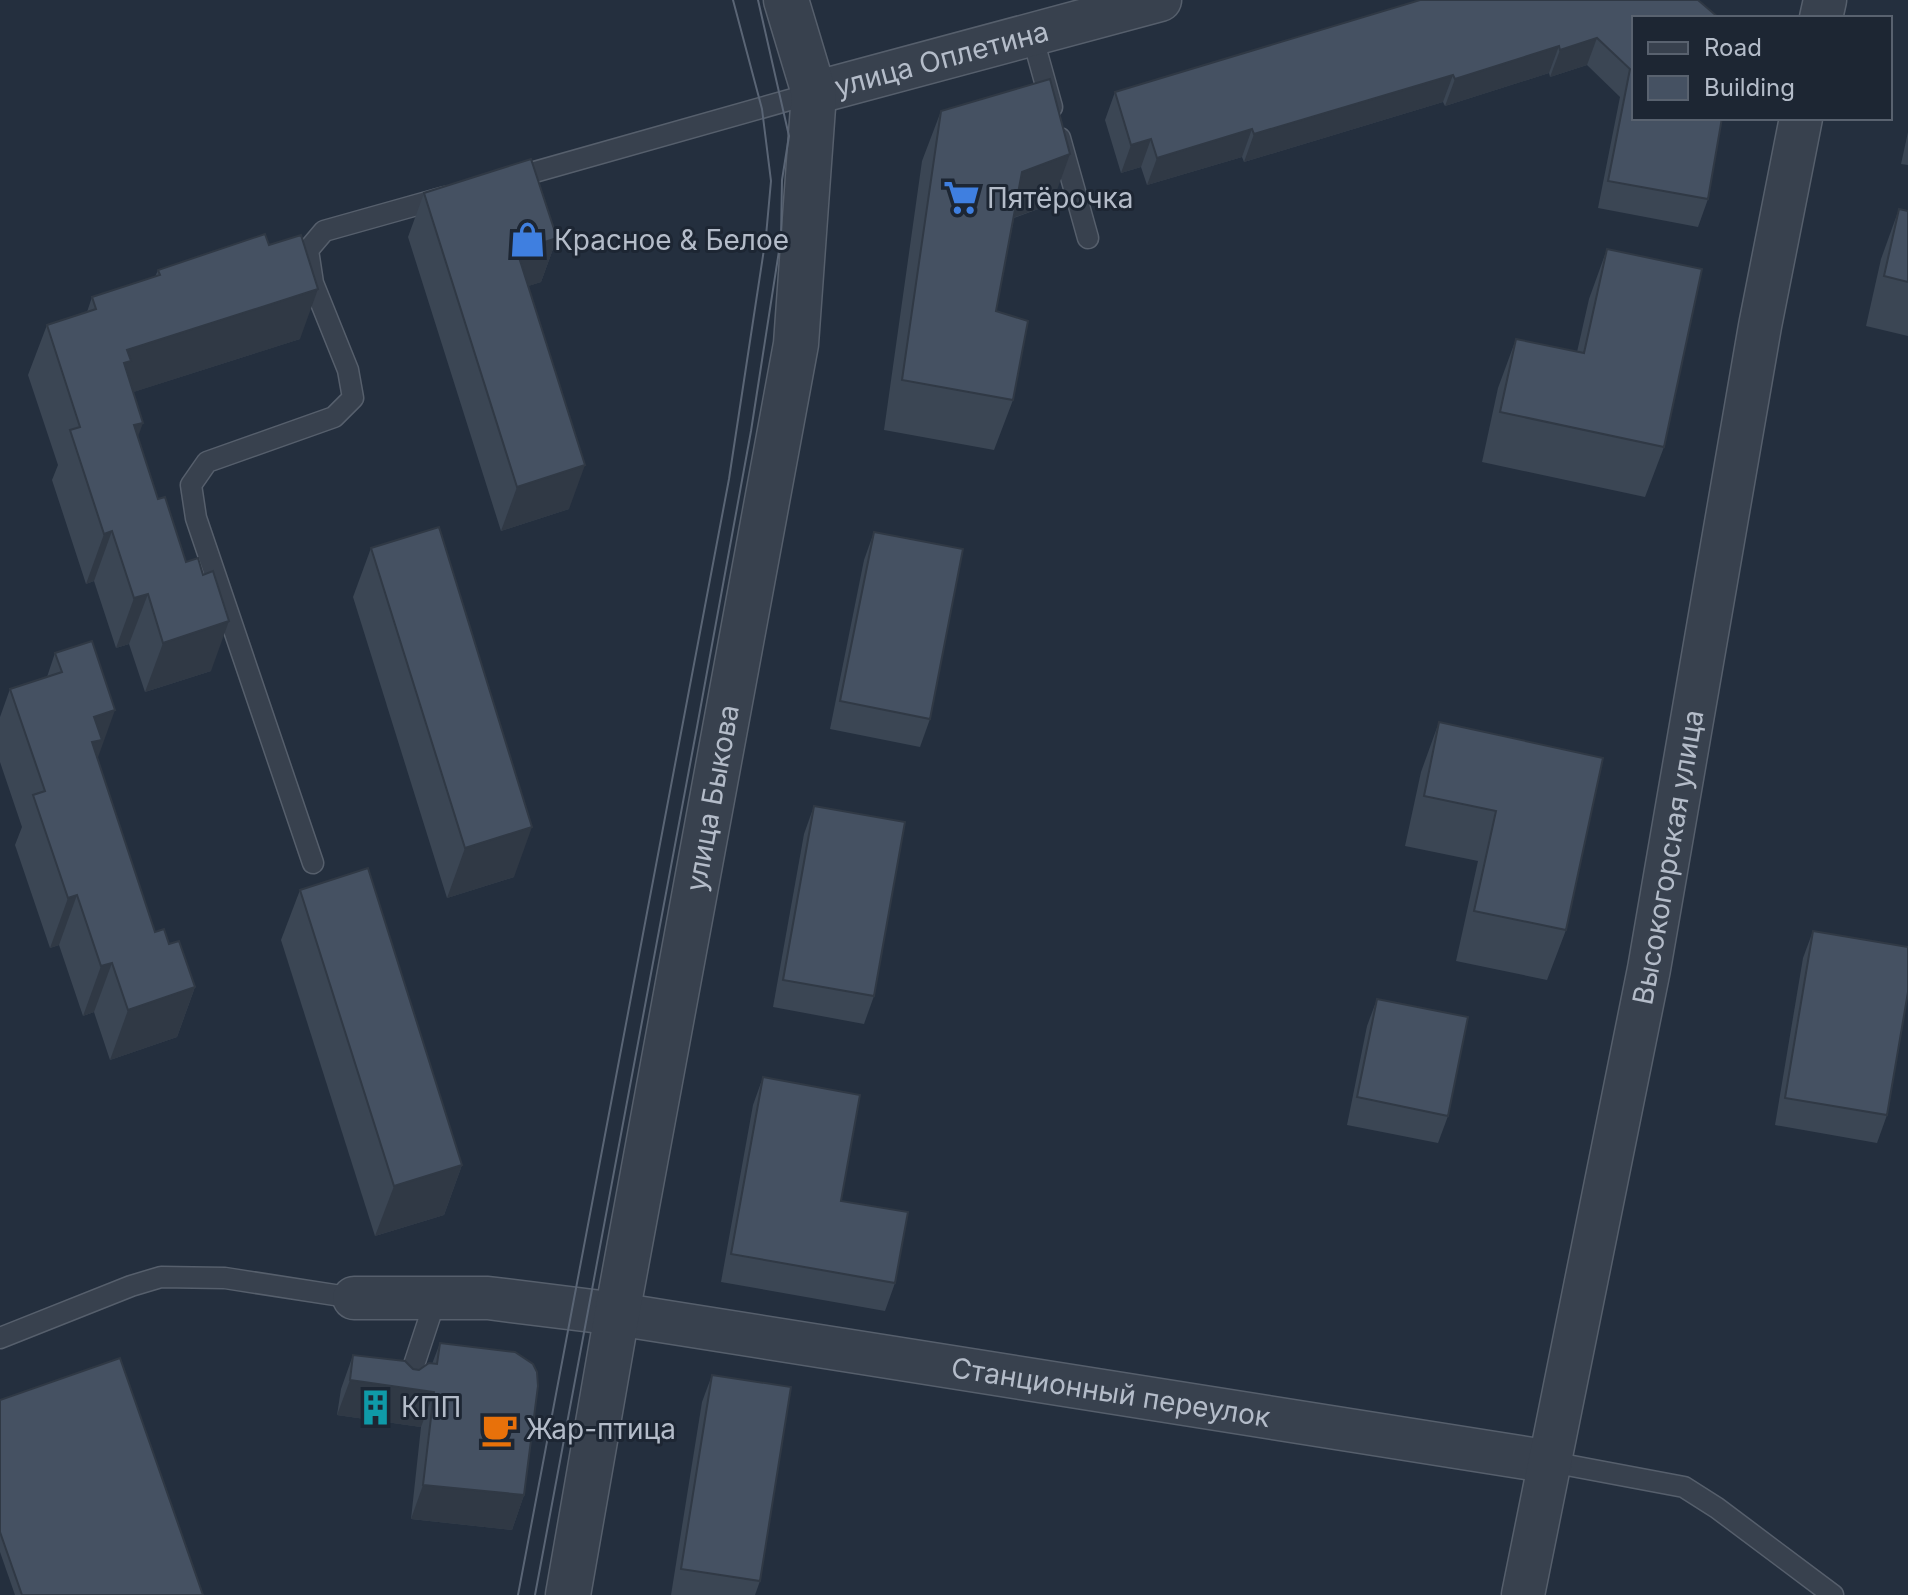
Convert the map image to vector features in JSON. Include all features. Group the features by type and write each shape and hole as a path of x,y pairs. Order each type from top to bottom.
{"street":[{"name":"улица Быкова","path":"568,1595 796,344 814,93 786,0"},
{"name":"улица Оплетина","path":"814,93 1160,0"},
{"name":"Высокогорская улица","path":"1523,1595 1649,969 1757,342 1801,120"},
{"name":"Станционный переулок","path":"354,1298 488,1298 617,1314 1551,1462"}],"lane":[{"path":"1032,35 1088,238"},
{"path":"491,185 814,93"},
{"path":"313,863 196,518 191,485 207,462 334,417 353,398 348,370 313,283 308,250 324,231 460,193"},
{"path":"0,1338 161,1277 225,1278 354,1298"},
{"path":"405,1392 436,1298"},
{"name":"Станционный переулок","path":"1551,1462 1684,1487 1833,1595"}],"building":[{"path":"1420,0 1698,0 1717,16 1632,16 1632,120 1722,120 1708,199 1608,181 1630,69 1597,38 1560,50 1559,46 1455,79 1453,75 1254,134 1252,129 1157,158 1151,139 1131,145 1115,92"},
{"path":"1050,79 1070,154 1022,172 996,311 1028,321 1013,400 902,380 941,111"},
{"path":"531,159 557,238 517,251 585,465 517,487 424,193"},
{"path":"1899,209 1908,211 1908,282 1884,276"},
{"path":"265,234 269,245 301,235 318,289 127,350 131,361 124,363 143,423 134,425 158,499 165,497 186,562 198,558 203,575 213,571 229,621 163,643 148,594 134,598 112,531 104,534 70,430 80,427 47,325 96,309 92,297 160,275 158,270"},
{"path":"1607,249 1702,269 1664,447 1500,412 1516,339 1584,353"},
{"path":"439,527 532,827 465,848 371,548"},
{"path":"874,532 963,549 930,719 840,701"},
{"path":"92,641 115,710 94,717 102,740 92,742 155,932 164,929 169,944 179,941 195,987 128,1010 112,963 101,966 77,895 68,898 33,795 45,791 10,689 62,672 55,653"},
{"path":"1439,722 1603,758 1566,930 1474,911 1496,811 1424,796"},
{"path":"814,806 905,822 874,996 783,980"},
{"path":"368,868 462,1165 394,1186 300,890"},
{"path":"1813,931 1908,947 1908,992 1887,1115 1785,1098"},
{"path":"1377,999 1468,1017 1448,1116 1357,1097"},
{"path":"763,1077 860,1095 841,1201 908,1212 895,1283 731,1254"},
{"path":"440,1343 515,1352 533,1364 538,1386 524,1495 423,1485 434,1392 350,1380 353,1355 405,1361 413,1369 419,1370 429,1363 437,1364"},
{"path":"120,1358 203,1595 22,1595 0,1532 0,1400"},
{"path":"712,1375 791,1387 760,1581 681,1569"}],"tram line":[{"path":"518,1595 729,479 766,236 771,181 762,109 733,0"},
{"path":"535,1595 751,431 781,238 782,180 789,136 758,0"}],"place":[{"name":"Пятёрочка","path":"961,198"},
{"name":"Красное & Белое","path":"528,240"},
{"name":"КПП","path":"375,1407"},
{"name":"Жар-птица","path":"500,1429"}]}
